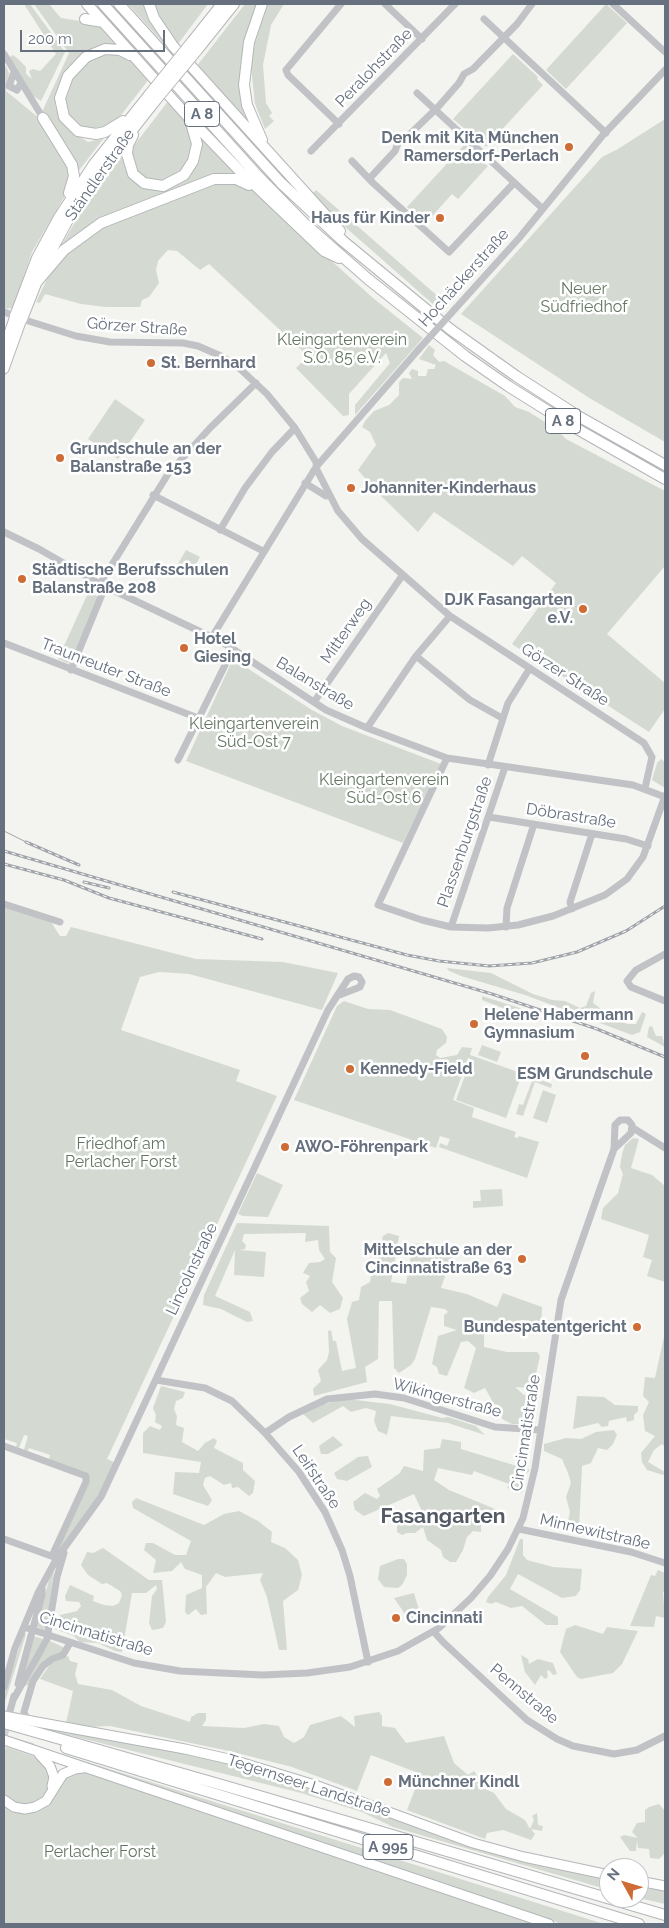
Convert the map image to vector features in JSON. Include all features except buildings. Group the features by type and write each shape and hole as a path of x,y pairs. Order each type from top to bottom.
{"highway":[{"path":"87,4 190,119 276,206 324,251 348,262"},
{"name":"A 8","path":"103,4 259,177 348,262 399,305 494,376 572,426 665,479"},
{"name":"A 8","path":"119,4 281,183 343,241 450,329 516,376 578,416 665,465"},
{"path":"149,4 154,18 173,46 340,230 343,241"},
{"path":"210,20 212,4"},
{"name":"Ständlerstraße","path":"194,46 222,4"},
{"name":"Ständlerstraße","path":"19,318 38,258 58,219 94,164 194,46 234,4"},
{"path":"262,4 249,42 244,85 252,122 272,156"},
{"path":"85,19 103,22"},
{"path":"136,60 126,52 114,49 106,49 86,58 68,76 62,88 60,107 64,117 71,126 78,131 96,134 113,128 137,104 150,99"},
{"name":"Ständlerstraße","path":"19,318 76,205 146,113 150,99"},
{"path":"146,113 128,145 128,159 130,168 139,180 156,186 176,181 184,175 193,161 197,144 190,119"},
{"path":"43,118 72,165 74,176 70,192 58,212 58,219"},
{"path":"35,284 64,250 101,223 214,179 236,178 245,182 276,206"},
{"name":"A 995","path":"4,1723 231,1787 665,1915"},
{"name":"A 995","path":"4,1730 638,1924"}],"main road":[{"name":"Ständlerstraße","path":"4,348 19,318"},
{"name":"Ständlerstraße","path":"4,369 19,318"},
{"name":"Tegernseer Landstraße","path":"7,1713 38,1722 176,1747 233,1760 315,1785 473,1843 524,1857 599,1873"},
{"path":"4,1740 549,1924"},
{"path":"33,1750 47,1762 52,1772 53,1782 49,1796"},
{"path":"4,1800 14,1807 25,1809 40,1805 49,1796 62,1774 75,1769 85,1768"},
{"path":"649,1883 665,1886"}],"street":[{"path":"339,124 288,75 286,70 341,4"},
{"path":"385,4 422,38"},
{"name":"Peralohstraße","path":"311,150 339,124 456,4"},
{"path":"368,179 395,151 399,140 409,135 459,83 464,74 473,69 530,9 532,4"},
{"path":"613,4 665,52"},
{"path":"484,19 606,132"},
{"path":"4,54 43,118"},
{"name":"Hochäckerstraße","path":"212,636 316,467 455,309 606,132 665,70"},
{"path":"14,72 9,86 17,90 21,83"},
{"path":"417,93 542,208"},
{"path":"352,161 368,179 449,252 514,183"},
{"name":"Görzer Straße","path":"4,312 76,336 110,342 183,343 198,346 226,359 256,383 272,399 295,428 316,462 316,467 329,495 347,524 402,576 450,616 648,747 652,762 645,788"},
{"path":"71,670 103,585 153,495 195,444 256,383"},
{"path":"220,530 244,488 272,452 295,428"},
{"path":"305,483 326,496 329,495"},
{"path":"153,495 263,551"},
{"name":"Balanstraße","path":"4,532 39,549 103,585 212,636 338,716 447,758 645,788 665,797"},
{"name":"Mitterweg","path":"314,702 402,576"},
{"path":"368,728 416,656 450,616"},
{"name":"Traunreuter Straße","path":"4,643 198,718"},
{"path":"178,760 234,649"},
{"path":"416,656 470,700 502,718"},
{"path":"488,765 502,718 512,695 530,668"},
{"path":"447,758 378,905 422,920 451,927 506,927 532,922 572,909 617,888 636,868 648,846 665,797"},
{"name":"Plassenburgstraße","path":"451,927 505,767"},
{"name":"Döbrastraße","path":"489,817 626,839 648,846"},
{"path":"506,927 507,908 534,824"},
{"path":"572,909 570,902 592,834"},
{"path":"4,904 60,922"},
{"path":"665,954 631,974 627,984 665,1001"},
{"name":"Lincolnstraße","path":"13,1700 48,1635 57,1558 101,1498 328,1010 337,996"},
{"path":"630,1132 630,1121 622,1119 616,1124 616,1133 630,1132 648,1137 665,1148"},
{"name":"Cincinnatistraße","path":"614,1149 630,1132"},
{"name":"Cincinnatistraße","path":"24,1627 134,1663 180,1671 220,1674 307,1673 368,1662 398,1651 434,1632 472,1598 490,1576 519,1529 531,1492 560,1300 614,1149 616,1133"},
{"name":"Leifstraße","path":"156,1380 205,1388 223,1395 241,1408 265,1433 289,1459 308,1484 339,1542 350,1576 368,1662"},
{"name":"Wikingerstraße","path":"265,1433 289,1417 327,1399 375,1394 404,1398 495,1427 540,1430"},
{"name":"Lincolnstraße","path":"4,1446 86,1476 86,1482 57,1558 24,1627 4,1687"},
{"name":"Minnewitstraße","path":"519,1529 631,1552 665,1563"},
{"path":"4,1539 57,1558"},
{"name":"Lincolnstraße","path":"13,1700 42,1595 42,1586"},
{"name":"Pennstraße","path":"434,1632 440,1640 527,1720 557,1739 573,1746 614,1754 637,1750 665,1736"},
{"path":"38,1722 26,1717 26,1704 33,1681 43,1666 52,1659 63,1655 70,1643"},
{"path":"7,1713 13,1700"}],"green space":[{"path":"24,4 30,4 65,52 41,101 29,93 8,58 13,55 18,59 26,67 26,74 32,79 29,71 33,69 40,71 56,54"},
{"path":"34,4 49,4 61,18 99,24 120,45 99,47 57,96 55,105 58,114 69,130 88,142 104,138 77,173 42,112 69,53"},
{"path":"128,4 145,4 172,50 171,52"},
{"path":"152,4 208,4 178,44 159,20"},
{"path":"245,4 258,4 243,55 251,127 196,67"},
{"path":"268,4 284,4 271,25 263,65 266,103 272,113 269,116 274,121 265,129 255,104 251,66 254,46"},
{"path":"606,4 627,23 566,89 546,70"},
{"path":"114,51 134,62 149,79 118,119 105,128 85,130 69,119 63,106 65,89 71,78 87,60"},
{"path":"513,54 538,77 537,79 543,85 486,147 453,119"},
{"path":"6,66 9,73 6,91 39,118 69,167 69,189 32,252 13,308 4,309 4,68"},
{"path":"169,100 192,132 192,153 180,175 164,182 141,178 131,161 132,148"},
{"name":"Neuer Südfriedhof","path":"665,119 665,442 591,399 461,314 602,157"},
{"path":"199,135 236,175 102,218 60,247 86,204 122,156 132,180 139,186 150,190 169,188 186,179 198,163 200,157"},
{"path":"465,144 471,150 469,152 488,166 458,199 452,194 425,224 407,207"},
{"name":"Kleingartenverein S.O. 85 e.V.","path":"221,180 245,185 251,189 373,298 423,338 355,415 355,405 390,363 386,353 349,394 349,415 343,416 296,368 308,356 209,264 200,270 177,251 168,250 158,261 156,270 159,283 149,297 142,300 140,307 106,307 81,304 45,294 40,303 36,302 49,275 75,244 102,225"},
{"path":"316,190 448,305 442,312 336,219 312,194"},
{"path":"429,345 435,350 433,355 439,362 444,361 505,396 515,407 529,412 556,429 566,439 665,491 665,566 607,634 665,683 665,709 649,732 512,644 556,583 522,556 513,566 434,512 418,532 376,491 358,470 376,445 370,432 362,427 365,421 374,411 389,405 399,395 399,382 403,378 412,379 409,373 412,369 418,371 418,376 426,376 428,369 434,369 436,365 419,359"},
{"path":"115,399 145,420 118,459 88,439"},
{"path":"186,550 200,557 189,577 175,569"},
{"path":"89,591 98,597 70,664 58,659"},
{"name":"Kleingartenverein Süd-Ost 7","path":"233,659 312,710 342,726 441,764 403,843 186,761"},
{"path":"661,759 665,762 665,788 652,780 657,763"},
{"name":"Friedhof am Perlacher Forst","path":"4,907 51,922 60,936 66,936 71,927 196,959 283,962 338,973 322,1010 189,974 159,972 140,977 121,1030 240,1070 236,1081 277,1096 107,1459 114,1462 94,1505 59,1552 56,1551 89,1478 49,1459 50,1455 29,1448 28,1451 24,1450 28,1436 24,1435 19,1448 16,1447 17,1443 4,1439"},
{"path":"447,968 491,973 533,994 552,1000 565,1001 580,1008 586,1006 591,993 595,991 593,1003 604,1011 605,1016 611,1015 627,1024 636,1024 642,1012 646,1014 640,1032 632,1035 525,995 461,976 449,971"},
{"path":"482,996 523,1009 542,1018 538,1020 508,1010 482,1000"},
{"path":"344,1001 368,1009 390,1010 442,1029 447,1037 446,1043 437,1050 436,1055 440,1058 457,1055 462,1047 472,1048 470,1055 552,1084 551,1088 535,1082 523,1116 516,1114 519,1104 523,1105 532,1081 521,1077 506,1118 456,1100 471,1059 468,1058 453,1100 474,1108 472,1117 516,1132 514,1137 518,1138 519,1136 539,1142 527,1178 439,1147 440,1143 447,1146 450,1139 440,1136 436,1148 294,1100 337,1006"},
{"path":"652,1026 656,1036 662,1036 665,1047 647,1037 649,1027"},
{"path":"482,1045 501,1052 497,1062 478,1055"},
{"path":"543,1090 556,1095 547,1123 533,1118"},
{"path":"633,1138 639,1139 631,1168 652,1175 665,1186 665,1282 647,1276 652,1260 643,1257 649,1235 601,1219 603,1208 618,1193 623,1174 620,1167 622,1154 625,1145"},
{"path":"257,1173 283,1185 268,1217 238,1214"},
{"path":"502,1189 503,1206 473,1208 473,1201 481,1201 480,1190"},
{"path":"237,1223 329,1226 330,1252 336,1258 332,1282 343,1298 340,1309 330,1313 320,1305 312,1312 302,1304 300,1298 309,1291 306,1282 310,1276 303,1273 309,1263 320,1262 325,1259 319,1250 318,1240 305,1242 306,1233 244,1234 242,1241 246,1245 245,1249 240,1250 266,1252 264,1277 234,1275 235,1250 215,1296 250,1312 253,1321 247,1322 221,1309 203,1305 204,1295"},
{"path":"388,1233 399,1236 391,1282 406,1284 413,1244 425,1243 434,1250 437,1243 450,1250 452,1256 441,1288 467,1294 497,1307 503,1293 542,1307 541,1326 536,1327 530,1321 520,1320 513,1334 493,1332 484,1335 484,1347 507,1352 537,1352 540,1356 534,1383 527,1388 515,1387 524,1395 533,1395 533,1414 529,1420 523,1424 512,1424 502,1419 499,1405 494,1404 485,1388 474,1393 464,1388 476,1348 468,1341 461,1342 447,1376 439,1374 437,1367 432,1364 438,1336 457,1330 444,1326 444,1315 448,1312 445,1309 431,1307 415,1359 411,1365 399,1373 394,1368 392,1301 379,1301 378,1359 365,1367 367,1382 314,1396 313,1389 321,1381 318,1370 327,1360 329,1352 328,1331 331,1330 333,1341 336,1341 342,1371 356,1368 347,1319 352,1302 359,1300 361,1287 370,1282 371,1276 373,1276 383,1236"},
{"path":"665,1332 665,1447 662,1444 654,1450 648,1462 665,1472 663,1475 647,1470 642,1462 641,1453 655,1436 645,1431 643,1415 649,1402 643,1396 645,1377 655,1378"},
{"path":"161,1386 185,1392 183,1398 176,1401 174,1409 177,1416 176,1425 184,1428 182,1442 198,1451 205,1443 214,1438 217,1441 214,1448 243,1463 243,1470 255,1481 253,1493 249,1496 238,1487 232,1488 231,1483 224,1485 210,1476 205,1478 203,1485 212,1500 208,1506 173,1494 175,1472 199,1473 201,1462 143,1453 143,1433 150,1426 160,1430 162,1426 155,1422 156,1415 153,1408"},
{"path":"577,1396 604,1397 615,1405 638,1406 638,1411 634,1415 634,1420 627,1422 626,1417 609,1421 608,1426 602,1427 598,1423 573,1429"},
{"path":"347,1399 390,1404 442,1418 448,1417 476,1426 485,1435 448,1423 391,1416 387,1435 378,1431 374,1421 376,1411 366,1408 351,1412 343,1406 313,1423 302,1413 323,1404"},
{"path":"614,1430 617,1435 613,1444 607,1450 598,1448 591,1463 582,1466 579,1528 573,1530 567,1525 570,1512 566,1497 571,1483 568,1473 562,1459 544,1451 544,1444 566,1438 581,1439 596,1432"},
{"path":"333,1436 343,1445 328,1454 321,1454 319,1446"},
{"path":"442,1439 461,1442 461,1449 530,1470 526,1474 522,1493 507,1488 509,1484 474,1471 472,1475 438,1468 434,1480 449,1490 505,1513 501,1520 488,1518 481,1522 481,1532 473,1531 467,1537 463,1550 456,1562 450,1562 443,1557 441,1550 427,1540 423,1527 415,1533 402,1535 397,1532 397,1525 418,1515 421,1509 414,1494 364,1516 355,1510 353,1502 365,1493 377,1499 380,1496 377,1489 400,1473 404,1466 423,1471 424,1450 440,1448"},
{"path":"368,1456 372,1467 347,1481 337,1479 334,1473 358,1457"},
{"path":"136,1498 204,1525 224,1514 239,1511 258,1521 272,1532 271,1542 285,1548 298,1560 302,1575 298,1590 283,1601 287,1650 279,1650 267,1597 260,1580 263,1573 225,1577 216,1573 206,1587 207,1614 201,1615 196,1609 188,1615 185,1612 186,1595 202,1588 202,1575 185,1569 181,1562 172,1571 153,1573 156,1560 144,1550 146,1543 153,1543 175,1555 186,1555 191,1541 133,1508 132,1502"},
{"path":"520,1539 523,1539 523,1555 527,1560 553,1567 582,1569 580,1590 576,1596 562,1598 518,1574 510,1589 558,1617 558,1625 546,1625 522,1606 511,1608 496,1602 491,1604 486,1602 506,1575"},
{"path":"103,1548 149,1580 162,1580 166,1622 163,1628 152,1630 149,1623 152,1596 157,1589 156,1585 146,1593 132,1593 122,1652 115,1651 98,1643 80,1642 74,1636 55,1629 54,1625 61,1624 60,1615 77,1611 81,1606 79,1602 66,1601 65,1596 70,1585 94,1596 93,1601 113,1606 119,1603 122,1595 120,1591 107,1583 102,1584 88,1575 81,1565 87,1552 93,1553"},
{"path":"398,1559 404,1559 407,1564 407,1575 402,1585 398,1588 384,1587 378,1579 380,1566"},
{"path":"54,1570 46,1629 43,1630 37,1627 37,1623 49,1580"},
{"path":"658,1570 665,1573 665,1592 663,1592 665,1618 656,1616 654,1627 630,1626 651,1575 655,1576"},
{"path":"414,1593 419,1610 411,1623 394,1598"},
{"path":"575,1625 603,1634 607,1627 638,1631 622,1664 613,1673 581,1679 577,1677 560,1652 566,1629"},
{"path":"24,1633 26,1634 4,1705 4,1695"},
{"path":"33,1636 43,1639 24,1674"},
{"path":"50,1641 65,1648 63,1652 50,1658 29,1685 23,1686"},
{"path":"521,1655 528,1659 529,1664 538,1659 553,1663 557,1674 553,1675 549,1670 547,1671 548,1677 545,1679 541,1675 535,1685 525,1672"},
{"path":"68,1656 70,1661 78,1663 75,1674 78,1684 112,1690 141,1706 190,1722 191,1717 198,1713 206,1713 206,1720 202,1726 244,1728 264,1724 279,1726 284,1737 294,1743 304,1737 310,1725 341,1716 355,1727 354,1716 379,1712 382,1716 382,1726 395,1728 406,1743 444,1736 454,1763 468,1775 474,1771 481,1781 476,1785 494,1793 506,1809 525,1820 530,1829 534,1820 532,1816 537,1813 538,1825 543,1826 542,1831 531,1829 535,1834 531,1840 503,1830 487,1833 485,1839 407,1810 421,1774 371,1755 357,1791 292,1767 229,1751 110,1726 88,1727 66,1723 73,1691 40,1679 51,1663"},
{"path":"4,1719 167,1749 240,1766 304,1785 470,1845 599,1877 599,1887 393,1827 362,1812 301,1793"},
{"path":"7,1736 604,1924 562,1924 7,1738"},
{"path":"6,1747 36,1757 48,1770 49,1786 47,1792 43,1798 32,1805 18,1805 4,1795 4,1755"},
{"name":"Perlacher Forst","path":"75,1772 86,1772 537,1924 4,1924 4,1804 22,1812 34,1812 44,1806 66,1776"},
{"path":"659,1804 665,1811 665,1853 659,1859 650,1858 649,1849 638,1848 637,1840 636,1851 630,1851 620,1837 624,1835 638,1838 632,1832 637,1823 645,1822 645,1810"},
{"path":"649,1887 665,1891 665,1904 649,1900"}],"tunnel":[{"path":"4,1736 8,1721"}],"tram line":[{"path":"4,831 26,842"}],"railway":[{"path":"26,842 79,865"},
{"path":"4,851 492,994 597,1029 665,1057"},
{"path":"4,864 64,880 109,898 262,939"},
{"path":"84,882 109,888"},
{"path":"173,892 407,955 439,961 489,966 532,963 577,952 626,931 665,906"}],"place":[{"name":"Denk mit Kita München Ramersdorf-Perlach","path":"569,147"},
{"name":"Haus für Kinder","path":"440,218"},
{"name":"St. Bernhard","path":"151,363"},
{"name":"Grundschule an der Balanstraße 153","path":"60,458"},
{"name":"Johanniter-Kinderhaus","path":"351,488"},
{"name":"Städtische Berufsschulen Balanstraße 208","path":"22,579"},
{"name":"DJK Fasangarten e.V.","path":"583,609"},
{"name":"Hotel Giesing","path":"184,648"},
{"name":"Helene Habermann Gymnasium","path":"474,1024"},
{"name":"ESM Grundschule","path":"585,1056"},
{"name":"Kennedy-Field","path":"350,1069"},
{"name":"AWO-Föhrenpark","path":"285,1147"},
{"name":"Mittelschule an der Cincinnatistraße 63","path":"522,1259"},
{"name":"Bundespatentgericht","path":"637,1327"},
{"name":"Cincinnati","path":"396,1618"},
{"name":"Münchner Kindl","path":"388,1782"}],"district":[{"name":"Fasangarten","path":"443,1517"}],"park label":[{"name":"Kleingartenverein Süd-Ost 6","path":"384,789"}]}
